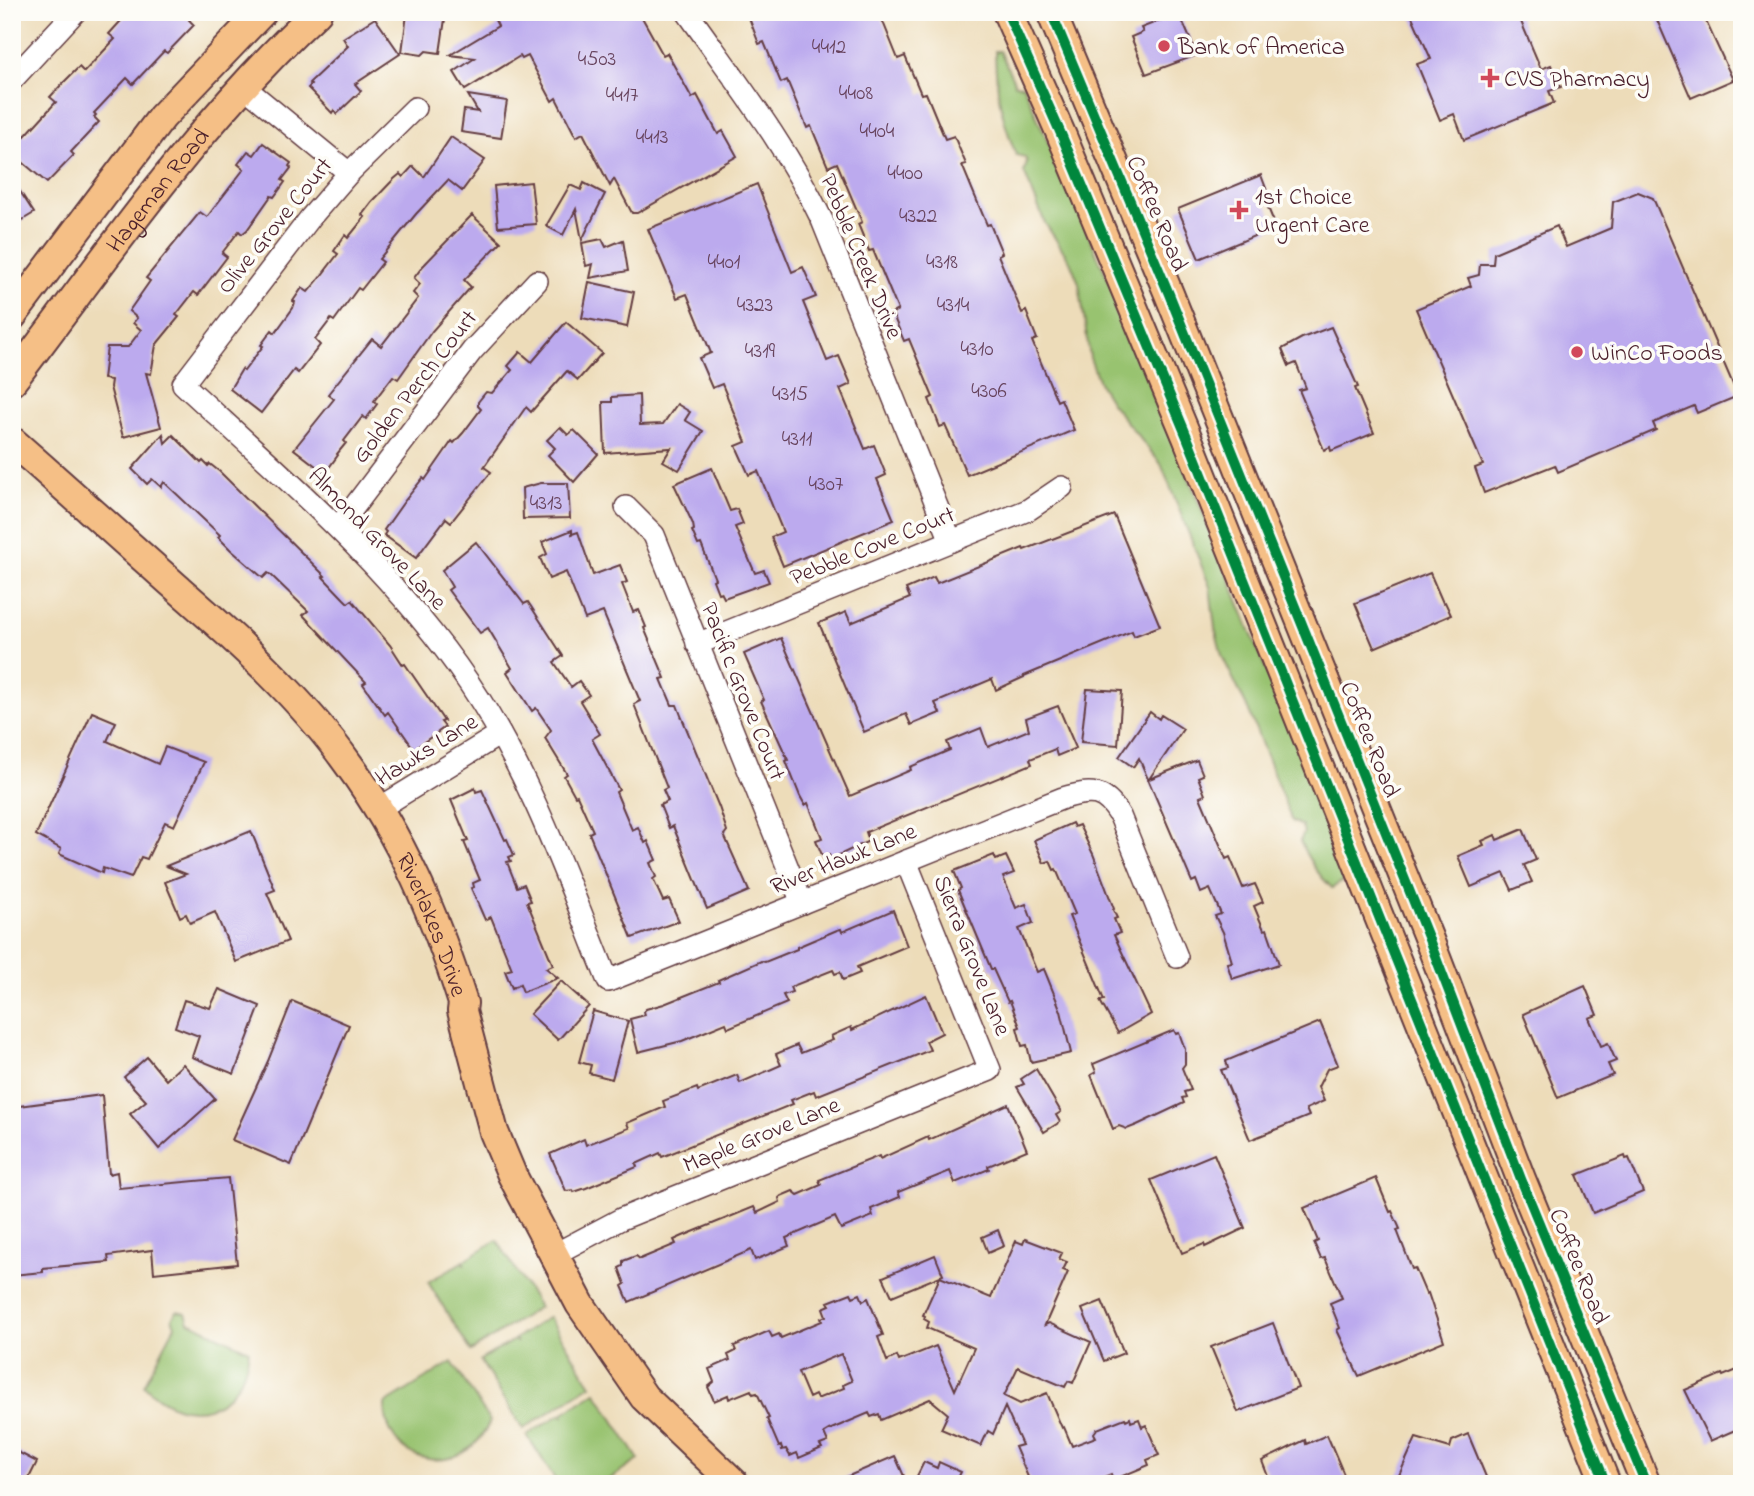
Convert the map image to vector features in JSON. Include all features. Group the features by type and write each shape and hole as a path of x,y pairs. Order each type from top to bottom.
{"main road":[{"name":"Hageman Road","path":"12,316 162,117 262,12"},
{"path":"243,86 251,48 282,12"},
{"name":"Hageman Road","path":"12,381 197,138 243,86 317,12"},
{"path":"1007,12 1182,424 1606,1484"},
{"name":"Coffee Road","path":"1051,12 1179,319 1428,937 1526,1191 1646,1484"},
{"name":"Riverlakes Drive","path":"12,441 251,653 283,684 334,744 378,809 429,905 463,1003 462,1011 494,1132 512,1175 580,1304 644,1398 735,1484"}],"street":[{"path":"12,80 75,12"},
{"name":"Pebble Creek Drive","path":"687,12 803,181 827,233 951,541"},
{"path":"243,86 349,173"},
{"name":"Olive Grove Court","path":"183,384 311,217 349,173 415,108"},
{"name":"Golden Perch Court","path":"338,528 472,351 537,281"},
{"name":"Almond Grove Lane","path":"183,384 338,528 395,587 470,685 500,734 540,812 608,981"},
{"name":"Pebble Cove Court","path":"697,644 1028,510 1062,487"},
{"name":"Pacific Grove Court","path":"626,507 654,535 802,903"},
{"name":"Hawks Lane","path":"378,809 500,734"},
{"name":"River Hawk Lane","path":"608,981 1082,792 1100,793 1111,802 1120,816 1177,957"},
{"name":"Sierra Grove Lane","path":"906,861 990,1070"},
{"name":"Maple Grove Lane","path":"555,1254 621,1219 990,1070"}],"green space":[{"path":"995,51 1000,51 1015,84 1023,85 1120,307 1336,844 1343,881 1332,888 1317,872 1303,848 1300,841 1304,833 1302,826 1292,821 1247,707 1222,656 1210,587 1161,464 1111,403 1100,385 1090,358 1079,283 1070,261 1045,223 1024,172 1027,162 1025,157 1016,155 1007,128 998,92"},
{"path":"497,1240 539,1307 471,1351 428,1282 462,1262 465,1265 463,1261"},
{"path":"177,1311 186,1313 189,1322 249,1350 236,1388 224,1400 210,1408 194,1410 177,1407 160,1399 144,1385 175,1326 172,1318"},
{"path":"549,1317 591,1385 523,1429 480,1360 514,1340 517,1343 515,1339"},
{"path":"452,1362 490,1421 479,1440 463,1452 446,1459 428,1459 412,1454 398,1442 389,1426 385,1404"},
{"path":"596,1392 639,1460 602,1484 558,1484 527,1435 561,1414 564,1418 562,1414"}],"building":[{"path":"129,12 196,12 189,20 194,25 167,53 164,51 133,84 127,78 94,113 99,122 71,152 74,155 47,183 12,153 12,144 22,133 25,136 56,102 50,97 62,84 79,67 84,72 115,39 109,34"},
{"path":"491,12 639,12 663,55 667,53 692,98 697,95 718,134 723,131 737,156 637,213 632,213 614,179 610,186 583,133 576,137 556,98 552,101 528,56 522,59 520,56 465,90 454,72 475,58 450,55 498,26"},
{"path":"755,12 879,12 898,59 905,56 921,94 926,93 945,139 954,136 966,164 962,165 1002,253 998,255 1022,313 1026,311 1037,339 1032,341 1057,401 1061,399 1074,430 967,475 945,425 940,427 929,399 933,397 909,339 904,341 892,313 898,310 873,250 869,251 858,224 862,222 837,163 828,167 811,126 807,128 787,80 781,83 764,42 759,44 748,15"},
{"name":"CVS Pharmacy","path":"1410,12 1517,12 1541,69 1551,65 1561,87 1549,91 1554,103 1464,140 1454,114 1440,120 1417,64 1431,59"},
{"path":"1675,12 1695,12 1698,19 1704,17 1733,80 1691,98 1657,20"},
{"name":"Bank of America","path":"1179,13 1197,55 1146,74 1131,37 1143,32 1141,28"},
{"path":"407,14 445,19 440,53 426,51 422,55 402,52"},
{"path":"375,18 400,54 355,84 361,91 337,114 334,110 332,113 308,88 311,85 309,83 348,46 343,38"},
{"path":"468,95 507,101 501,138 461,132 464,110 478,112"},
{"path":"451,137 485,160 462,191 448,180 416,214 379,259 383,262 361,290 358,288 334,321 331,319 315,340 320,345 298,373 294,370 261,413 230,389 272,330 275,333 293,308 293,301 302,288 308,292 338,254 334,251 345,235 348,238 365,217 362,215 372,202 393,180 400,174 403,177 413,166 424,177"},
{"path":"263,143 291,163 291,168 282,180 285,182 274,197 271,196 247,230 242,234 239,231 222,253 227,257 198,295 194,292 176,315 179,317 156,345 151,374 146,373 161,427 123,437 110,387 111,380 103,379 107,347 128,347 141,330 133,323 137,318 129,311 150,281 146,278 200,212 207,217 244,169 238,164 248,151 254,155"},
{"path":"1261,175 1267,191 1262,193 1276,227 1199,259 1178,209"},
{"path":"12,179 34,213 19,222 12,212"},
{"path":"531,182 536,224 498,227 494,186"},
{"path":"584,183 605,194 582,240 576,209 563,235 546,226 570,185 581,190"},
{"path":"757,184 792,272 803,267 816,297 803,302 827,361 839,356 851,384 840,389 865,449 874,445 886,475 877,479 894,520 783,566 771,537 783,532 758,471 749,475 736,446 746,442 722,384 712,388 699,358 711,353 687,294 677,298 648,229"},
{"name":"WinCo Foods","path":"1638,192 1653,198 1738,396 1697,413 1694,406 1653,423 1656,430 1558,472 1555,465 1484,493 1475,468 1483,465 1416,309 1471,286 1468,278 1479,275 1480,264 1493,264 1494,253 1557,226 1566,247 1611,228 1613,202"},
{"path":"472,215 501,242 464,280 471,287 432,331 398,379 393,376 374,401 377,404 366,419 363,416 344,441 346,443 325,473 294,449 334,399 328,394 372,339 381,346 418,298 413,293 420,284 414,278 423,266"},
{"path":"602,239 606,247 623,240 628,271 590,278 593,264 586,266 582,243"},
{"path":"589,282 634,292 627,327 582,318"},
{"path":"566,322 602,353 578,380 567,371 531,412 526,407 484,467 491,472 451,522 446,518 416,558 384,535 384,530 403,503 423,478 425,480 452,441 454,443 481,409 478,402 486,392 492,393 512,370 508,366 520,352 532,362"},
{"path":"1331,327 1358,387 1355,388 1374,433 1331,451 1330,447 1324,450 1299,390 1306,388 1296,363 1289,366 1282,349"},
{"path":"639,395 640,425 663,424 677,404 690,412 685,420 703,431 679,470 663,461 671,448 605,453 603,402 612,402 612,397"},
{"path":"560,427 568,435 574,430 598,454 574,482 548,455 555,448 547,440"},
{"path":"163,434 165,443 173,435 201,463 203,461 208,466 210,464 220,472 325,576 323,577 348,603 352,600 390,645 403,665 405,664 444,721 441,722 445,727 414,749 388,712 385,715 363,684 366,682 303,615 308,611 271,575 268,573 263,578 231,550 218,537 220,535 164,482 161,487 152,479 147,484 132,469"},
{"path":"712,468 730,511 737,509 743,524 735,527 755,573 764,570 769,582 724,598 721,592 718,593 701,544 698,545 692,531 693,524 674,484"},
{"path":"541,483 568,483 570,518 523,519 522,488"},
{"path":"1114,515 1160,626 1134,636 1132,631 996,690 992,679 935,703 940,713 911,725 906,714 864,732 819,623 846,612 851,623 910,598 906,589 934,577 937,583"},
{"path":"572,530 572,534 578,532 593,575 620,565 627,582 622,584 633,612 639,610 665,678 661,679 672,705 677,705 719,807 727,831 724,835 749,891 707,909 673,826 669,828 660,805 668,801 663,790 667,788 634,704 640,701 603,612 585,619 566,572 549,579 540,558 547,554 542,542"},
{"path":"476,542 524,604 528,602 563,656 554,662 571,687 579,681 589,695 580,701 600,734 592,739 619,790 616,792 632,830 638,827 645,843 648,841 656,860 650,863 656,877 653,879 663,901 669,899 679,921 632,938 589,833 593,831 577,795 575,796 564,776 567,774 545,738 551,730 536,708 532,711 507,672 512,668 488,628 480,633 448,590 452,587 442,570"},
{"path":"1430,573 1451,615 1374,648 1355,603"},
{"path":"781,638 850,796 950,750 947,742 981,728 988,747 1029,730 1026,718 1058,706 1076,748 1057,756 1055,749 1030,759 1032,764 866,832 869,841 831,859 829,855 822,855 816,840 822,838 808,803 805,805 800,796 744,654"},
{"path":"1087,689 1122,691 1118,745 1081,742"},
{"path":"92,712 116,722 107,741 158,764 165,747 204,762 174,826 165,822 147,859 141,857 131,878 103,868 102,873 59,854 61,849 36,835"},
{"path":"1150,712 1159,719 1161,715 1183,729 1149,779 1197,760 1203,775 1198,777 1205,795 1200,797 1226,859 1230,857 1243,888 1255,884 1263,902 1254,906 1264,930 1267,929 1279,964 1232,979 1227,963 1232,962 1215,916 1221,914 1210,889 1201,893 1196,880 1192,882 1139,758 1133,767 1119,757"},
{"path":"475,788 476,792 482,790 514,855 509,857 511,861 507,862 517,887 524,884 531,901 527,902 553,965 546,968 558,978 523,992 520,984 512,988 505,971 512,969 491,917 485,920 471,888 474,887 473,883 480,880 451,800"},
{"path":"1072,823 1074,827 1079,825 1093,854 1117,918 1114,919 1120,933 1114,935 1151,1014 1118,1033 1100,1001 1104,1000 1069,916 1075,914 1056,869 1054,870 1050,861 1044,863 1034,840"},
{"path":"1523,829 1536,860 1524,865 1532,882 1512,890 1504,873 1471,887 1458,856 1484,845 1482,841 1495,835 1497,840"},
{"path":"251,831 275,890 267,893 288,941 236,962 215,912 190,923 186,914 180,917 165,882 186,874 166,866"},
{"path":"994,855 996,860 1006,856 1014,873 1003,877 1016,908 1026,904 1033,923 1019,929 1037,972 1044,969 1061,1011 1071,1053 1031,1062 1027,1045 1022,1046 1017,1028 1020,1027 1010,1001 1008,1002 991,969 958,890 961,888 954,871"},
{"path":"893,910 907,946 857,967 860,973 843,980 840,972 835,974 833,970 790,987 792,992 783,995 787,1003 728,1028 726,1023 682,1041 638,1052 630,1019 645,1015 646,1009 719,982 718,980 761,961 765,962 797,949 837,930 841,929 842,932"},
{"path":"561,981 589,1006 558,1040 530,1014"},
{"path":"1585,986 1597,1015 1589,1018 1601,1046 1608,1043 1616,1061 1608,1064 1613,1075 1558,1098 1523,1014"},
{"path":"219,989 260,1006 234,1074 192,1057 199,1036 175,1027 184,1000 210,1008"},
{"path":"926,995 942,1033 926,1041 930,1050 816,1096 814,1091 791,1100 793,1104 662,1157 660,1153 636,1164 637,1167 586,1188 574,1192 566,1191 550,1154 584,1139 586,1145 629,1128 627,1123 665,1107 663,1101 697,1088 698,1091 737,1075 740,1083 781,1065 776,1054 797,1045 801,1053 833,1040 831,1036 851,1027 852,1030"},
{"path":"292,1001 349,1025 291,1165 232,1140"},
{"path":"593,1011 628,1021 612,1079 589,1073 591,1065 579,1062"},
{"path":"1320,1022 1338,1065 1327,1069 1318,1087 1324,1101 1306,1109 1309,1116 1250,1140 1221,1070 1228,1068 1226,1061"},
{"path":"1174,1030 1176,1034 1179,1033 1185,1049 1185,1064 1182,1068 1191,1090 1184,1092 1184,1103 1127,1129 1119,1126 1113,1129 1091,1075 1096,1072 1093,1064"},
{"path":"147,1057 166,1080 183,1064 215,1099 159,1149 130,1114 146,1101 124,1077"},
{"path":"1036,1069 1061,1112 1056,1115 1060,1122 1044,1132 1017,1087 1024,1084 1021,1079"},
{"path":"102,1095 109,1174 117,1172 119,1188 228,1178 237,1264 154,1273 152,1250 108,1256 109,1262 43,1268 43,1272 12,1275 12,1107"},
{"path":"1008,1104 1027,1150 955,1183 950,1171 898,1192 900,1197 871,1209 873,1216 841,1229 835,1217 786,1238 789,1246 755,1260 751,1250 629,1302 622,1286 625,1284 619,1268 623,1266 623,1261 636,1256 640,1259 676,1244 674,1240 754,1207 757,1213 780,1202 781,1196 793,1191 798,1195 821,1185 819,1180 879,1156 880,1159 928,1137 929,1140"},
{"path":"1214,1154 1245,1228 1205,1247 1204,1244 1182,1253 1151,1180"},
{"path":"1625,1156 1626,1159 1629,1158 1643,1192 1593,1213 1577,1175"},
{"path":"1376,1178 1400,1229 1397,1230 1412,1269 1415,1268 1426,1294 1428,1293 1444,1341 1359,1376 1337,1330 1340,1328 1330,1303 1342,1298 1325,1258 1321,1259 1314,1243 1318,1241 1304,1208"},
{"path":"998,1230 1004,1246 988,1253 982,1237"},
{"path":"1025,1239 1062,1253 1059,1259 1067,1262 1063,1270 1068,1272 1045,1325 1049,1323 1091,1342 1073,1383 1068,1381 1065,1387 1018,1367 1004,1396 1020,1404 1047,1393 1072,1446 1096,1437 1094,1433 1097,1429 1125,1418 1130,1418 1131,1422 1139,1419 1142,1427 1146,1425 1159,1455 1147,1460 1149,1465 1113,1480 1111,1474 1087,1484 1031,1484 1015,1447 1022,1445 1005,1407 993,1434 988,1431 981,1446 941,1429 948,1414 930,1399 881,1420 879,1414 871,1417 869,1413 829,1430 824,1433 828,1442 820,1445 822,1448 799,1458 797,1453 790,1456 786,1449 779,1447 757,1393 753,1394 751,1390 729,1399 728,1395 714,1401 708,1387 714,1382 709,1369 730,1360 728,1355 736,1351 734,1346 769,1331 772,1337 779,1334 781,1338 822,1321 821,1318 826,1316 823,1308 830,1305 828,1302 851,1293 853,1297 860,1294 863,1301 868,1298 883,1335 878,1337 887,1361 897,1356 899,1361 936,1346 955,1390 974,1348 927,1328 929,1322 923,1315 940,1277 991,1298 1016,1241 1023,1244","holes":["841,1354 852,1381 843,1385 844,1388 817,1399 815,1395 809,1398 798,1372"]},
{"path":"935,1255 943,1275 892,1296 883,1277"},
{"path":"1102,1301 1124,1353 1104,1361 1082,1309"},
{"path":"1273,1323 1298,1388 1238,1412 1211,1347"},
{"path":"1742,1368 1742,1427 1710,1441 1685,1390"},
{"path":"1468,1434 1489,1484 1395,1484 1416,1438 1450,1448 1452,1441"},
{"path":"1327,1435 1348,1484 1271,1484 1262,1461 1305,1440 1306,1444"},
{"path":"12,1449 37,1462 26,1484 12,1481"},
{"path":"895,1456 904,1476 885,1484 830,1484"},
{"path":"924,1462 937,1468 939,1462 961,1472 955,1484 913,1484"}],"cycle path":[{"path":"1007,12 1061,134 1187,437 1606,1484"},
{"path":"1051,12 1169,294 1428,937 1521,1179 1646,1484"}],"place":[{"name":"Bank of America","path":"1164,46"},
{"name":"CVS Pharmacy","path":"1490,78"},
{"name":"1st Choice Urgent Care","path":"1239,210"},
{"name":"WinCo Foods","path":"1577,352"}]}
